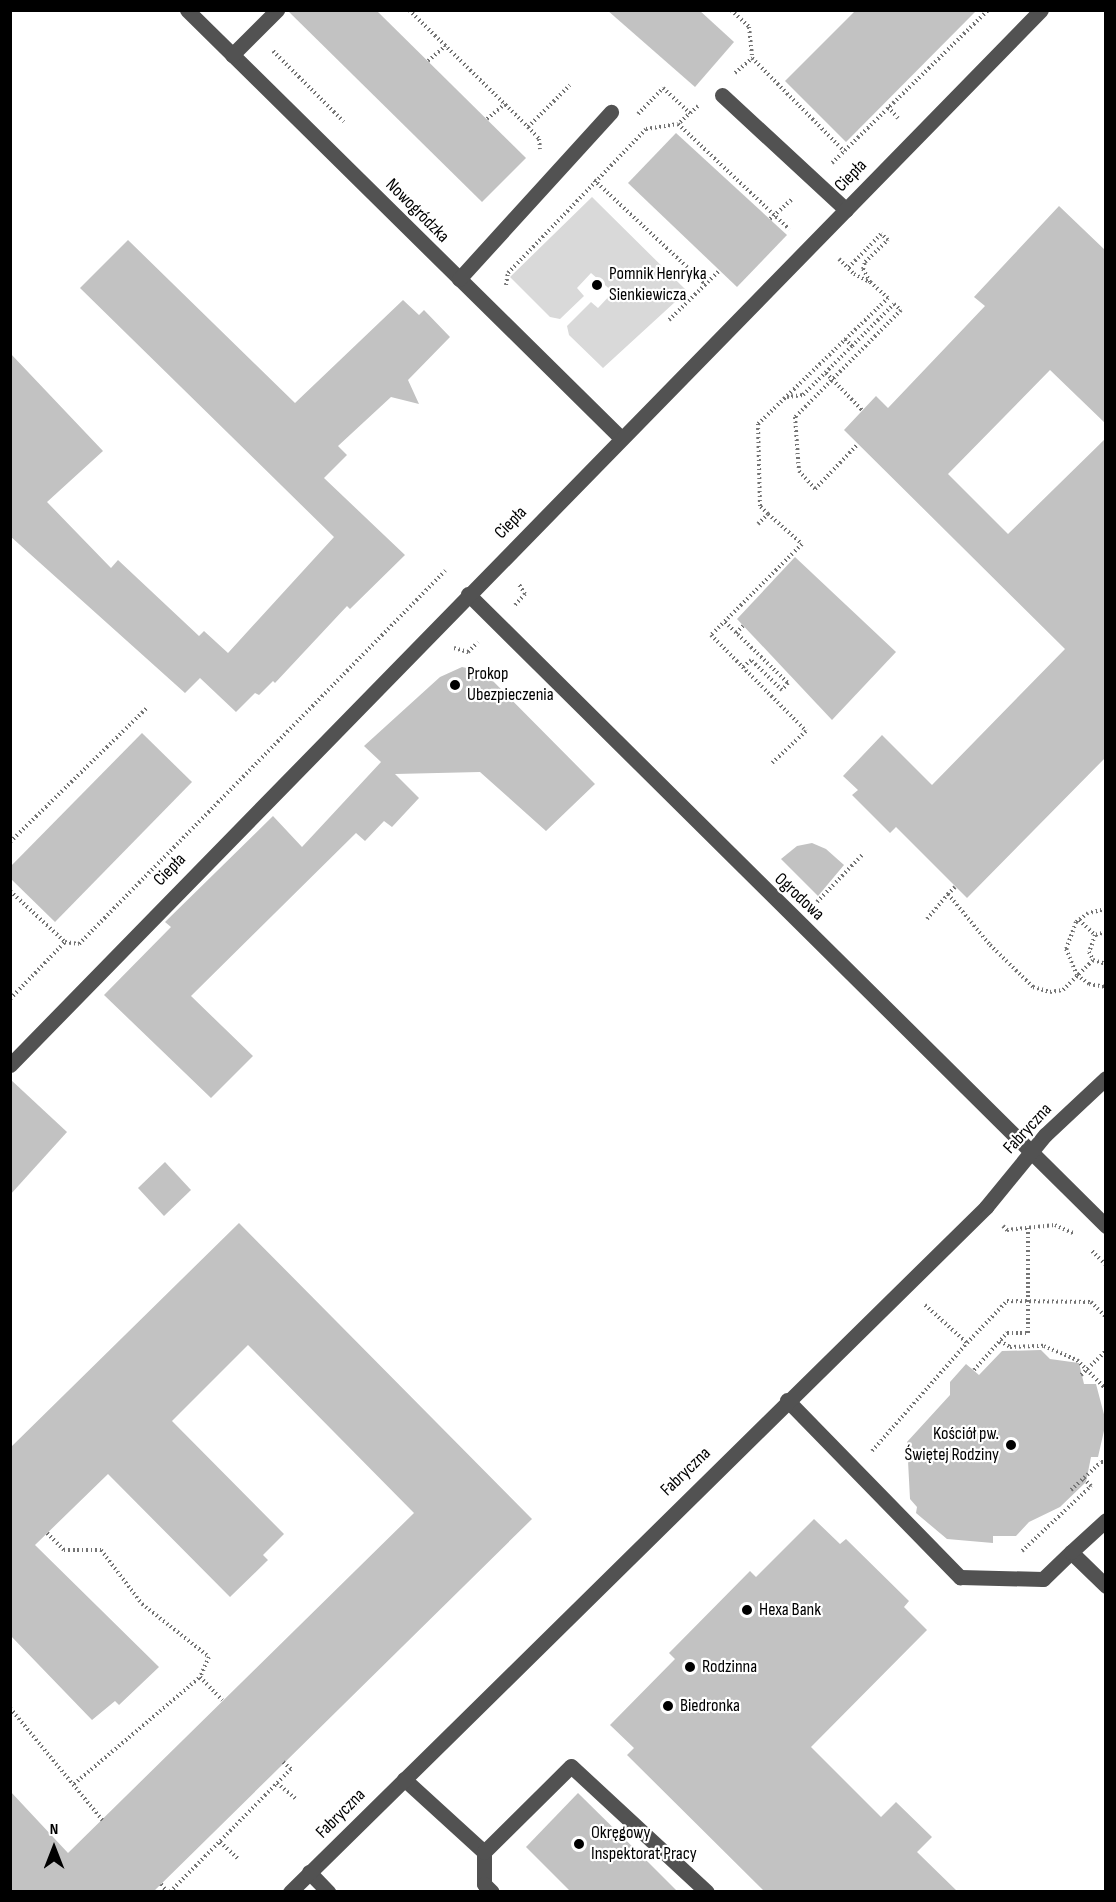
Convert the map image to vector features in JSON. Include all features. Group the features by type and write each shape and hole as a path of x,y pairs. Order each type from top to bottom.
{"street":[{"name":"Nowogródzka","path":"187,10 621,438"},
{"path":"232,55 277,10"},
{"name":"Ciepła","path":"10,1065 1041,10"},
{"path":"718,91 846,210"},
{"path":"459,279 611,112"},
{"name":"Ogrodowa","path":"468,594 1106,1226"},
{"name":"Fabryczna","path":"290,1892 787,1400 986,1207 1031,1150 1106,1078"},
{"path":"787,1400 857,1468 960,1577 1043,1579 1106,1520"},
{"path":"1071,1552 1106,1586"},
{"path":"492,1892 484,1884 484,1852 571,1766 707,1892"},
{"path":"404,1779 484,1852"},
{"path":"309,1872 328,1892"}],"path":[{"path":"409,10 539,139 540,148 533,156"},
{"path":"415,16 416,10"},
{"path":"731,10 749,27 752,58 844,151"},
{"path":"833,162 988,10"},
{"path":"428,61 445,46"},
{"path":"505,285 508,273 594,180 646,129 678,124 718,91 752,58"},
{"path":"528,127 570,85"},
{"path":"637,115 663,88 690,113"},
{"path":"487,119 505,104"},
{"path":"888,107 899,118"},
{"path":"678,124 789,228"},
{"path":"594,180 705,284"},
{"path":"848,268 881,234 888,240 865,262 863,268 870,282"},
{"path":"772,763 806,731 711,635 802,544 760,506 758,424 888,298 839,259"},
{"path":"669,320 719,271"},
{"path":"786,397 803,396 894,304 901,310 795,417 799,471 815,489 858,444"},
{"path":"845,339 852,346"},
{"path":"826,373 862,411"},
{"path":"758,524 768,514"},
{"path":"10,891 65,942 79,944 445,571"},
{"path":"724,622 789,682 782,690 750,660 743,668"},
{"path":"736,633 743,626"},
{"path":"10,843 147,708"},
{"path":"798,921 862,854"},
{"path":"927,919 955,887"},
{"path":"948,894 990,945 1033,987 1056,992 1094,960"},
{"path":"1106,909 1079,920 1069,934 1066,949 1077,975 1089,984 1106,987"},
{"path":"1079,920 1095,935"},
{"path":"1095,935 1106,932"},
{"path":"1095,935 1089,952 1094,960 1106,964"},
{"path":"10,999 65,942"},
{"path":"986,1207 1007,1230 1055,1225 1077,1235"},
{"path":"974,1370 1007,1333 1028,1334 1028,1227"},
{"path":"1084,1242 1106,1265"},
{"path":"857,1468 1007,1301 1091,1302 1106,1317"},
{"path":"923,1303 967,1343"},
{"path":"1000,1341 1010,1347 1044,1346 1077,1360 1106,1389"},
{"path":"1081,1375 1106,1351"},
{"path":"1071,1490 1101,1462 1106,1462"},
{"path":"47,1533 64,1550 101,1550 142,1604 209,1657 200,1677 74,1784"},
{"path":"200,1677 222,1700"},
{"path":"10,1708 103,1821"},
{"path":"161,1884 169,1892 220,1842 291,1769 283,1762"},
{"path":"277,1783 297,1800"},
{"path":"220,1842 238,1859"}],"shaded area":[{"path":"592,197 687,291 603,368 569,335 567,326 591,302 598,308 613,292 591,273 577,288 584,296 560,319 550,317 510,277"}],"building":[{"path":"287,10 376,10 526,158 482,202"},
{"path":"607,10 699,10 734,42 695,87"},
{"path":"856,10 977,10 846,142 785,81"},
{"path":"676,133 787,235 737,287 628,183"},
{"path":"1059,206 1106,251 1106,424 1050,370 948,474 1008,534 1106,438 1106,757 967,898 896,827 890,833 852,795 858,790 843,776 882,735 932,785 1065,649 844,430 876,396 888,408 985,306 974,297"},
{"path":"128,240 295,403 403,300 419,315 424,310 450,337 408,380 419,404 391,397 338,446 347,455 324,478 405,555 350,609 347,606 275,683 273,681 259,695 255,693 236,712 200,678 185,693 10,536 10,353 103,451 47,502 111,568 118,560 199,636 204,631 228,653 334,537 80,288"},
{"path":"795,557 896,652 832,720 737,619"},
{"path":"462,667 481,671 490,678 595,784 546,831 480,772 395,774 419,798 392,827 384,821 365,841 356,833 191,996 253,1056 211,1098 104,995 171,927 165,922 273,816 302,847 381,762 364,746 440,677"},
{"path":"142,733 192,782 55,922 10,878 10,867"},
{"path":"812,843 826,849 844,865 818,896 781,859 797,846"},
{"path":"10,1079 67,1132 10,1195"},
{"path":"165,1162 191,1190 164,1216 138,1188"},
{"path":"239,1223 532,1519 153,1892 10,1892 10,1791 68,1853 414,1513 248,1345 172,1421 284,1534 263,1555 268,1560 230,1597 108,1474 35,1545 159,1667 119,1705 115,1701 92,1720 10,1635 10,1448"},
{"name":"Kościół pw. Świętej Rodziny","path":"1041,1350 1050,1359 1079,1363 1084,1384 1096,1384 1106,1422 1098,1457 1091,1457 1086,1482 1060,1507 1029,1522 1016,1536 993,1536 993,1543 947,1539 916,1513 917,1507 910,1499 907,1442 950,1395 950,1382 966,1364 979,1375 1002,1351"},
{"path":"814,1519 840,1544 846,1539 909,1601 904,1607 927,1630 811,1747 881,1817 896,1802 932,1837 917,1852 958,1892 765,1892 627,1755 634,1748 610,1725 675,1659 669,1653 750,1571 756,1577"},
{"name":"Okręgowy Inspektorat Pracy","path":"578,1793 678,1892 571,1892 526,1847"}],"place":[{"name":"Pomnik Henryka Sienkiewicza","path":"597,285"},
{"name":"Prokop Ubezpieczenia","path":"455,685"},
{"name":"Kościół pw. Świętej Rodziny","path":"1011,1445"},
{"name":"Hexa Bank","path":"747,1610"},
{"name":"Rodzinna","path":"690,1667"},
{"name":"Biedronka","path":"668,1706"},
{"name":"Okręgowy Inspektorat Pracy","path":"579,1844"}]}
